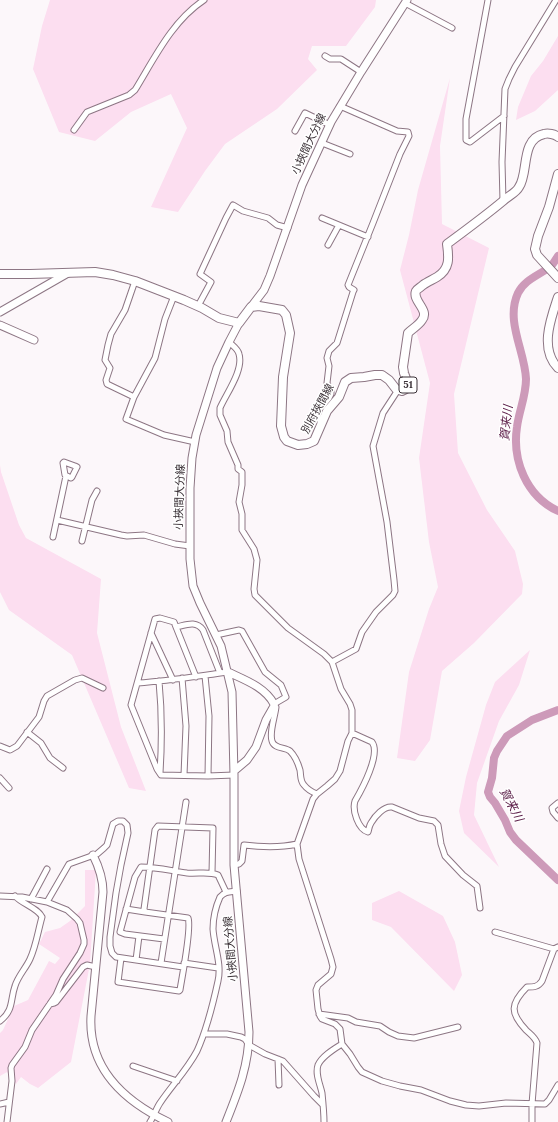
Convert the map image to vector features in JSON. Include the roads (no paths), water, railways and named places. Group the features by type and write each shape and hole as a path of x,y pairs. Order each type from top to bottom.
{"main road":[{"name":"小挾間大分線","path":"251,307 264,290 288,228 302,186 330,125 340,106 406,1"},
{"name":"51","path":"398,390 404,390 408,384 403,367 408,333 422,321 424,317 424,313 416,296 418,288 438,277 445,270 449,257 447,244 485,216 520,187 525,158 528,149 534,140 545,134 556,135 558,138"},
{"path":"558,174 549,207 535,245 536,255 558,278"},
{"path":"0,312 68,273"},
{"path":"0,274 101,273 118,276 174,296 198,306 217,317 239,323 251,307"},
{"path":"558,297 548,336 548,346 551,357 558,368"},
{"name":"別府挾間線","path":"251,307 259,306 282,310 286,315 290,328 283,377 281,421 284,437 287,441 294,444 308,444 315,438 327,411 338,398 346,381 351,378 382,375 390,380 398,390"},
{"name":"小挾間大分線","path":"226,1122 244,1073 249,1045 234,865 232,692 224,673 221,646 193,586 190,564 190,488 192,458 195,442 207,399 217,368 239,323"},
{"path":"0,324 34,340"},
{"path":"224,673 253,684 263,690 271,697 274,705 266,720 256,747 247,760 234,773"},
{"path":"93,855 102,876 103,892 91,1023 92,1041 104,1071 114,1084 130,1098 154,1115 168,1122"}],"street":[{"path":"74,130 87,112 129,95 135,90 171,33 191,9 204,0"},
{"path":"488,0 466,119 466,140 470,142 504,116"},
{"path":"503,201 502,162 505,90 509,79 524,51 556,0"},
{"path":"406,1 452,28"},
{"path":"325,56 330,59 341,59 361,72"},
{"path":"321,424 318,416 320,409 331,394 327,383 329,351 337,343 354,290 348,285 400,154 410,136 408,132 397,131 340,106"},
{"path":"295,131 305,113 330,125"},
{"path":"322,143 350,154"},
{"path":"198,306 211,282 200,274 233,205 243,211 268,218 277,225 288,228"},
{"path":"322,218 368,237"},
{"path":"328,245 339,225"},
{"path":"134,397 107,384 106,380 110,368 105,360 111,334 125,310 135,281"},
{"path":"174,296 165,319 155,358 134,397 126,419 164,435 195,442"},
{"path":"229,342 239,353 239,369 220,408 220,415 227,431 228,442 238,469 242,472 242,485 239,502 242,514 242,530 254,549 257,560 254,589 256,595 288,628 324,654 332,662 341,689 352,710 352,733 348,741 340,771 335,779 313,799 297,844 299,859 333,967 330,974 318,985 316,990 319,1014 322,1019 335,1024 340,1029 342,1044 362,1072 382,1081 421,1090 450,1101 466,1105 480,1106 506,1103 545,1104 558,1085"},
{"path":"332,662 356,649 362,632 376,612 393,595 395,591 387,522 373,446 383,413 398,390"},
{"path":"53,537 66,476"},
{"path":"82,542 92,500 97,491"},
{"path":"57,520 127,536 144,535 175,544 190,546"},
{"path":"196,677 174,622 160,618 155,619 131,705 157,769 161,775 208,776 234,773"},
{"path":"138,682 173,680 224,673 200,626 192,623 176,627"},
{"path":"216,635 242,630 265,672 281,686 286,697 274,705 276,707 276,715 271,736 272,742 274,746 288,750 294,754 303,785 317,794"},
{"path":"151,633 173,680"},
{"path":"205,676 209,716 208,776"},
{"path":"0,746 10,750 17,746 39,717 47,696 55,691 75,680 82,678 103,688"},
{"path":"182,678 186,726 184,775"},
{"path":"159,681 162,741 160,773"},
{"path":"27,732 41,743 50,758 63,768"},
{"path":"352,733 372,742 375,749 370,774 363,784 353,805 354,812 362,829 368,832 372,822 386,807 392,807 420,818 434,821 438,825 441,844 445,856 463,875 478,886 480,908"},
{"path":"0,778 9,788"},
{"path":"160,963 186,802"},
{"path":"558,803 552,808 553,812 558,818"},
{"path":"47,902 69,864 93,855 106,847 113,824 118,821 124,821 128,828 128,833 118,879 110,937 112,952 116,957 121,958 218,968"},
{"path":"145,912 144,909 150,867 158,826 213,828 212,872"},
{"path":"234,865 239,864 242,861 244,845 261,847 288,846 297,844"},
{"path":"164,939 122,934 120,932 135,877 139,868 150,867 187,872 212,872 218,875 226,892"},
{"path":"31,899 47,869"},
{"path":"150,1122 160,1103 197,1051 204,1034 208,1023 218,978 217,952 213,922 220,897 226,892 237,891"},
{"path":"0,896 15,896 47,902 66,910 80,923 84,940 80,953 63,978 56,995 32,1030 24,1047 12,1065 12,1081 7,1122"},
{"path":"0,1021 10,1010 14,986 32,955 42,917 15,896"},
{"path":"121,958 117,979 118,982 179,991 190,922 188,918 126,909"},
{"path":"495,932 556,948 542,982 536,987 527,987 514,1005 515,1016 537,1042 532,1122"},
{"path":"136,960 139,936"},
{"path":"50,1004 54,1004 56,1002 83,967 96,967"},
{"path":"319,1014 348,1018 356,1022 380,1026 398,1036 414,1038 458,1027"},
{"path":"204,1034 227,1034 241,1037 245,1039 249,1045 265,1054 283,1061 322,1104"},
{"path":"324,1122 322,1093 317,1072 318,1065 323,1058 342,1044"},
{"path":"278,1059 279,1085"},
{"path":"133,1066 177,1081"},
{"path":"0,1104 9,1102"}],"waterway":[{"name":"賀来川","path":"558,256 551,266 521,288 515,304 514,314 526,379 516,439 519,464 530,487 537,496 558,511"},
{"name":"賀来川","path":"558,710 532,720 507,736 494,758 492,778 488,792 516,840 558,880"}]}
